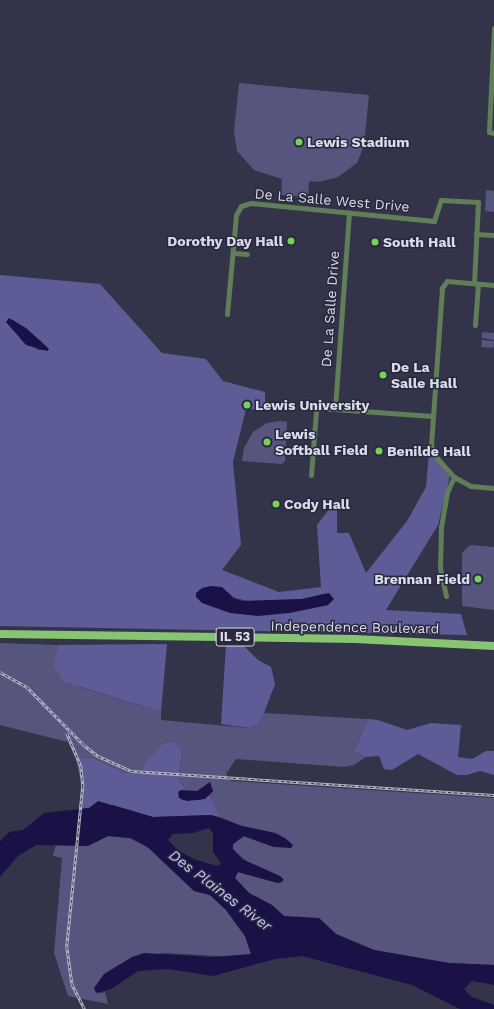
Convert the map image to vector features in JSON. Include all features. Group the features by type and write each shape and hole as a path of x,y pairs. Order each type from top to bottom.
{"main road":[{"name":"Independence Boulevard","path":"0,634 355,639 494,646"}],"street":[{"path":"492,133 494,28"},
{"name":"De La Salle West Drive","path":"227,314 236,215 241,206 246,204 251,203 434,221 441,200 478,202 476,234"},
{"name":"De La Salle Drive","path":"335,408 349,212"},
{"path":"475,325 476,234 493,235"},
{"path":"233,253 248,254"},
{"path":"494,285 447,281 442,288 431,445 436,458 454,477 471,486 494,488"},
{"path":"311,475 316,412 319,408 433,416"},
{"path":"446,596 440,568 440,527 448,492 454,477"}],"shaded area":[{"name":"Lewis Stadium","path":"239,83 369,95 364,146 357,163 338,177 319,182 309,181 308,197 281,195 282,179 254,170 237,151 234,132"},
{"path":"486,190 494,191 494,212 485,211"},
{"path":"0,275 100,284 162,353 206,359 223,381 265,392 265,410 246,409 233,462 241,545 222,570 279,592 321,587 317,525 337,499 337,533 349,533 366,573 407,521 426,487 429,451 450,476 438,525 386,610 461,614 467,635 0,626","holes":["13,320 41,341 49,350 38,350 22,339 6,322","323,594 328,605 289,613 202,603 232,597 251,602 302,599"]},
{"path":"482,332 494,333 494,340 482,338"},
{"path":"482,340 494,341 493,348 481,347"},
{"name":"Lewis Softball Field","path":"280,421 287,422 285,461 282,464 242,461 244,448 253,432 267,423"},
{"name":"Brennan Field","path":"470,545 494,547 494,610 462,606 462,553"},
{"path":"0,643 58,645 53,666 80,687 161,712 161,720 249,728 259,724 264,713 368,719 354,752 366,757 354,765 344,767 236,759 226,774 231,781 494,798 494,965 449,963 374,950 336,934 319,918 292,918 284,916 272,905 249,893 235,878 238,872 282,883 281,877 247,862 233,849 233,844 243,836 274,847 290,842 275,833 242,826 220,817 210,795 213,791 188,792 178,779 182,752 145,763 141,775 123,772 95,759 76,759 68,742 0,725"},
{"path":"167,644 161,712 62,681 60,674 53,666 58,645"},
{"path":"226,645 244,646 258,660 271,667 275,684 259,724 249,728 221,724"},
{"path":"368,719 378,720 407,730 431,723 461,725 458,757 472,759 486,751 494,751 494,775 480,771 467,775 457,775 418,754 392,770 384,769 379,756 366,757 354,752"},
{"path":"174,742 182,752 178,779 188,792 181,800 200,800 210,795 220,817 211,815 153,817 113,805 79,809 82,786 76,759 95,759 123,772 141,775 145,763 163,744"},
{"path":"108,836 130,838 144,844 194,891 210,895 226,910 245,936 251,954 233,957 166,953 132,957 98,994 105,992 108,1004 68,996 54,953 62,858 53,856 56,844 88,846"}],"water":[{"path":"9,318 26,328 49,349 47,351 26,345 6,322"},
{"path":"211,586 222,587 235,599 241,601 302,599 329,593 334,599 328,605 289,613 258,616 230,613 202,603 196,597 196,593 202,588"},
{"path":"210,782 213,791 205,799 187,801 179,798 178,792 181,790 197,791"},
{"name":"Des Plaines River","path":"98,801 153,817 211,815 242,826 275,833 285,838 293,845 291,848 274,847 244,836 233,844 233,849 242,859 280,876 284,880 278,883 238,872 235,878 249,893 272,905 284,916 319,918 336,934 374,950 449,963 494,965 494,985 472,981 464,989 472,997 494,1005 494,1009 460,1009 412,985 302,956 275,959 213,976 167,969 138,971 111,989 96,993 94,988 104,974 132,957 144,953 213,957 251,954 245,936 226,910 210,895 194,891 149,848 130,838 108,836 88,846 36,845 18,856 0,877 0,841 9,832 23,830 44,813 89,808","holes":["209,828 213,833 213,852 221,863 218,866 196,860 179,851 168,840 173,834 193,833"]}],"railway":[{"path":"0,672 27,687 84,745 98,756 131,771 494,795"},
{"path":"67,733 81,766 83,786 67,947 72,984 85,1009"}],"place":[{"name":"Lewis Stadium","path":"299,142"},
{"name":"Dorothy Day Hall","path":"291,241"},
{"name":"South Hall","path":"375,242"},
{"name":"De La Salle Hall","path":"383,375"},
{"name":"Lewis University","path":"247,405"},
{"name":"Lewis Softball Field","path":"267,442"},
{"name":"Benilde Hall","path":"379,451"},
{"name":"Cody Hall","path":"276,504"},
{"name":"Brennan Field","path":"478,579"}]}
